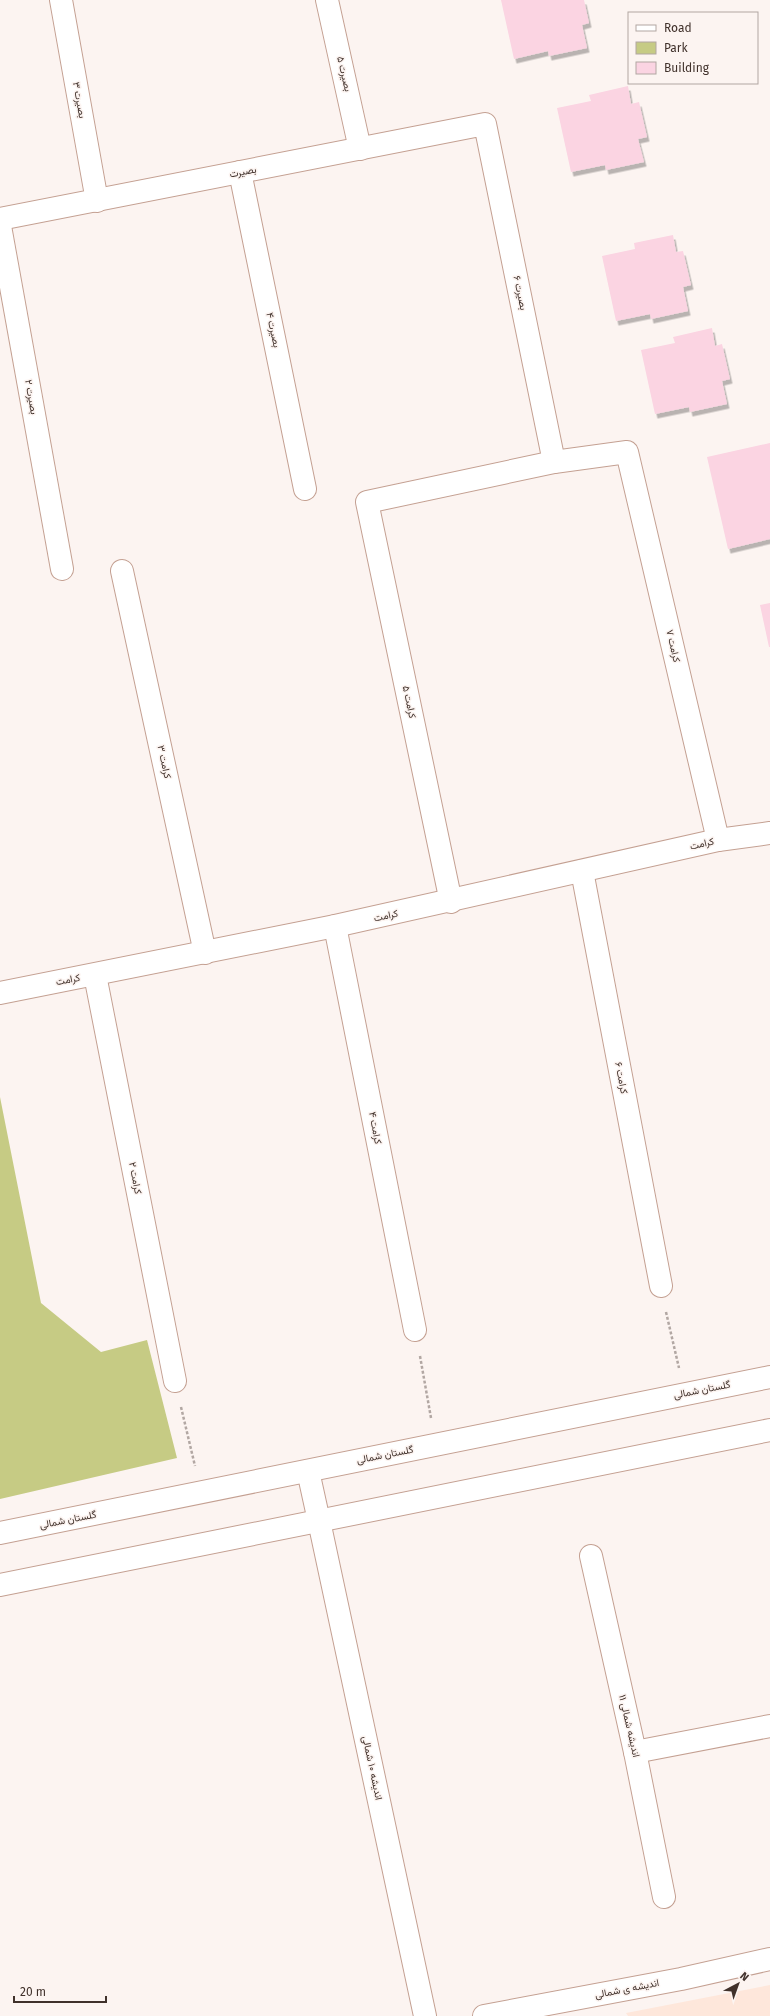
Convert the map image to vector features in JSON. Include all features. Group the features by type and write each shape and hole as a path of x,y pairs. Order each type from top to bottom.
{"street":[{"name":"بصیرت ۳","path":"61,0 97,201"},
{"name":"بصیرت ۵","path":"327,0 360,149"},
{"name":"بصیرت","path":"0,219 485,124"},
{"name":"بصیرت ۶","path":"485,124 554,462"},
{"name":"بصیرت ۴","path":"240,172 305,489"},
{"name":"بصیرت ۲","path":"0,226 62,569"},
{"name":"کرامت ۷","path":"554,462 627,452 718,840"},
{"name":"کرامت ۵","path":"451,902 366,502 554,462"},
{"name":"کرامت ۳","path":"122,570 205,953"},
{"name":"کرامت","path":"0,993 205,953 451,902 718,840 770,833"},
{"name":"کرامت ۶","path":"582,871 660,1286"},
{"name":"کرامت ۴","path":"335,926 415,1330"},
{"name":"کرامت ۲","path":"95,975 175,1381"},
{"name":"گلستان شمالی","path":"0,1533 770,1377"},
{"path":"0,1585 770,1430"},
{"name":"اندیشه ۱۰ شمالی","path":"308,1471 425,2016"},
{"name":"اندیشه شمالی ۱۱","path":"591,1556 635,1752 664,1897"},
{"path":"635,1752 770,1726"},
{"name":"اندیشه ی شمالی","path":"484,2016 681,1979 770,1960"}],"path":[{"path":"660,1286 685,1394"},
{"path":"415,1330 436,1445"},
{"path":"175,1381 201,1492"}],"shaded area":[{"path":"770,1985 770,2016 628,2016 626,2013"}],"green space":[{"path":"0,1097 41,1303 101,1352 147,1340 177,1458 0,1499"}],"building":[{"path":"501,0 584,0 589,23 582,25 587,48 549,56 548,51 514,59"},
{"path":"628,86 631,104 639,102 647,137 638,139 644,162 606,170 605,165 571,172 557,108 591,101 589,95"},
{"path":"673,235 676,252 683,251 691,285 683,287 688,311 651,319 650,314 616,321 602,256 635,249 634,243"},
{"path":"712,328 715,346 722,344 730,379 722,381 727,404 690,412 689,407 655,414 641,350 675,343 673,337"},
{"path":"770,443 770,539 728,549 707,457"},
{"path":"770,603 770,647 769,647 760,605"}]}
